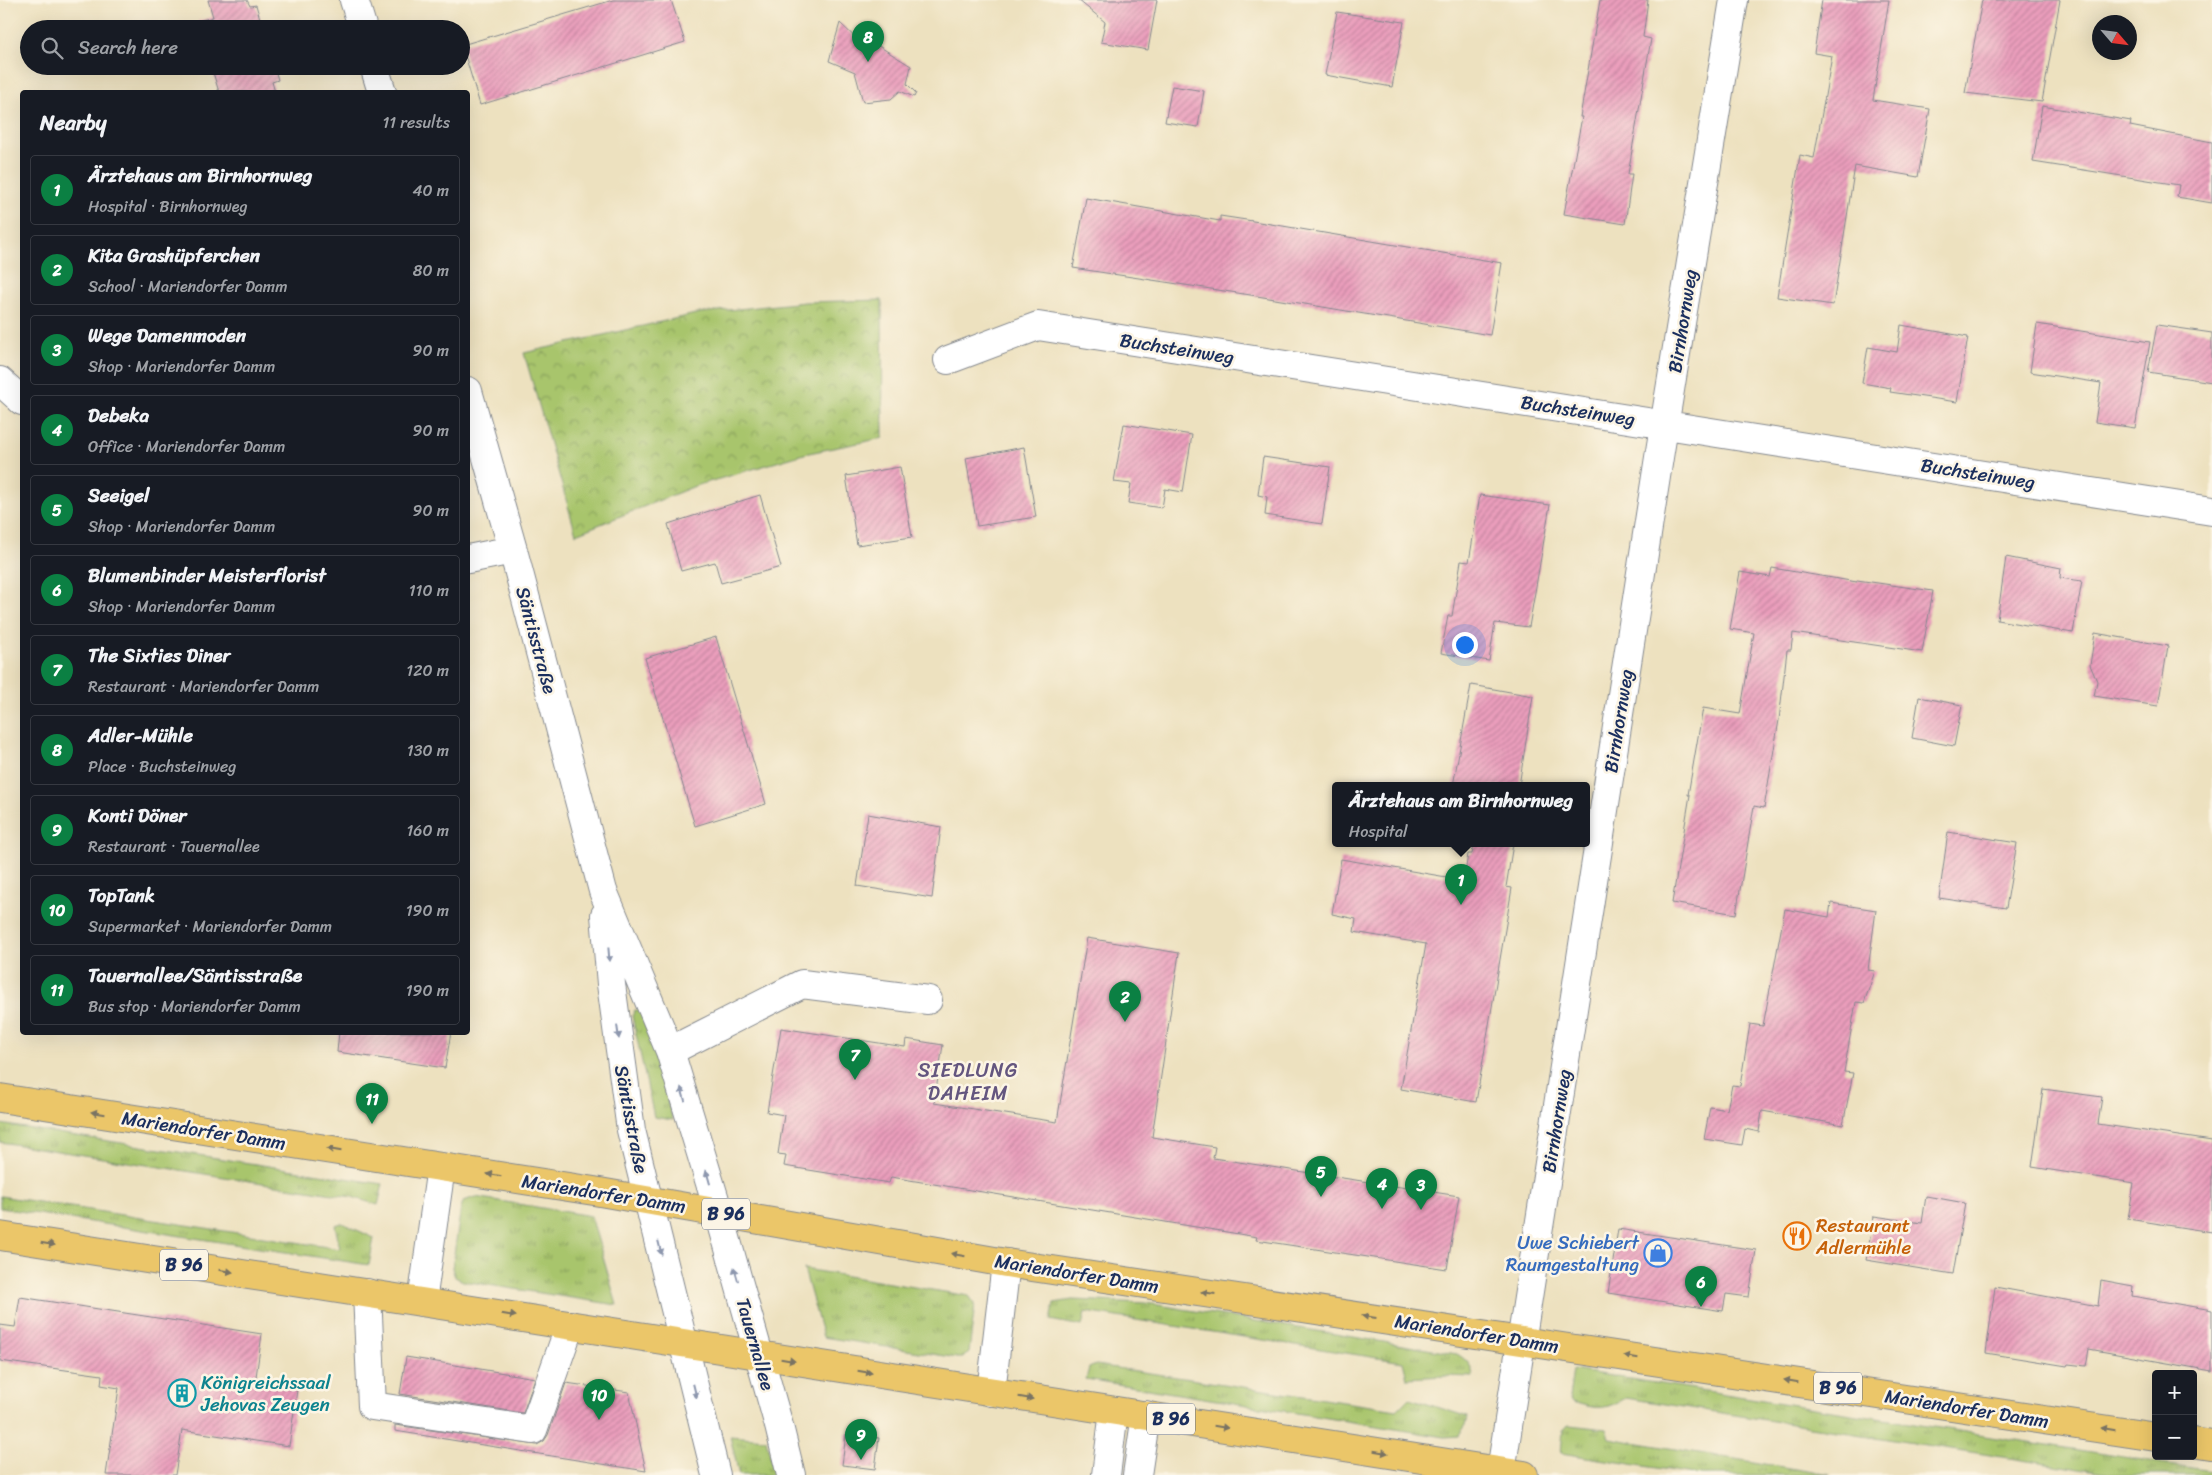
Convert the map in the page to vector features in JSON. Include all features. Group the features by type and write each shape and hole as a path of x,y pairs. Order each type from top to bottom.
{"main road":[{"name":"Mariendorfer Damm","path":"0,1098 649,1201 1006,1263 2152,1436"},
{"name":"B 96","path":"0,1236 1513,1473"},
{"path":"2197,1443 2212,1445"}],"street":[{"path":"354,0 360,20"},
{"name":"Birnhornweg","path":"1513,1473 1521,1340 1665,423 1734,0"},
{"path":"377,75 381,90"},
{"name":"Buchsteinweg","path":"948,360 1038,326 1665,423 2212,511"},
{"path":"0,381 20,399"},
{"name":"Säntisstraße","path":"470,398 513,550 603,891 670,1051 719,1213"},
{"path":"470,560 513,550"},
{"name":"Säntisstraße","path":"603,891 611,984 628,1112 684,1343"},
{"path":"670,1051 802,984 928,1000"},
{"path":"422,1302 441,1167"},
{"name":"Tauernallee","path":"719,1213 758,1355 780,1426 791,1475"},
{"path":"991,1392 1006,1263"},
{"path":"367,1293 372,1406 533,1430 570,1325"},
{"path":"684,1343 716,1475"},
{"path":"1106,1475 1114,1411"},
{"path":"1137,1475 1146,1415"}],"green space":[{"path":"882,300 883,438 804,454 695,486 576,534 524,353 700,313 805,302"},
{"path":"635,1010 639,1010 643,1016 673,1120 654,1117 632,1016"},
{"path":"0,1124 383,1184 378,1205 352,1197 0,1142"},
{"path":"0,1196 340,1249 335,1225 342,1223 374,1238 369,1265 0,1208"},
{"path":"475,1197 591,1216 617,1305 463,1281 455,1277 452,1268 461,1207 464,1201"},
{"path":"804,1269 969,1296 975,1304 969,1352 963,1358 958,1358 823,1337"},
{"path":"1072,1300 1146,1303 1457,1354 1468,1363 1473,1377 1407,1378 1403,1362 1085,1312 1082,1326 1050,1320 1054,1303"},
{"path":"1096,1365 1397,1410 1409,1398 1468,1417 1466,1425 1458,1436 1445,1437 1086,1379 1089,1368"},
{"path":"1573,1370 2212,1471 2212,1475 2117,1475 1626,1398 1600,1408 1572,1402 1569,1398"},
{"path":"1569,1425 1606,1429 1609,1438 1831,1475 1700,1475 1561,1453 1563,1429"},
{"path":"730,1436 766,1439 775,1475 739,1475"}],"building":[{"path":"208,0 247,0 250,6 256,5 260,20 202,20 213,17"},
{"path":"613,0 671,0 685,42 480,105 470,72 470,43"},
{"path":"1078,0 1157,0 1148,50 1101,42 1105,22"},
{"path":"1600,0 1648,0 1643,37 1651,39 1628,174 1632,174 1625,224 1564,214 1582,117 1580,117"},
{"path":"1822,0 1889,0 1873,100 1930,109 1918,177 1855,166 1833,305 1777,297 1800,155 1814,158 1832,56 1814,53"},
{"path":"1982,0 2060,0 2042,102 1965,93"},
{"path":"1337,12 1404,22 1392,87 1325,75"},
{"path":"840,23 861,43 864,37 911,66 907,84 916,93 914,97 900,91 891,99 863,102 855,72 829,61"},
{"path":"214,75 277,75 278,80 272,82 274,90 218,90"},
{"path":"1172,86 1204,91 1198,127 1165,122"},
{"path":"2042,106 2131,121 2130,126 2212,142 2212,203 2177,197 2179,185 2033,162"},
{"path":"1086,198 1220,221 1220,216 1253,221 1502,263 1490,335 1257,296 1073,268"},
{"path":"2037,324 2150,342 2135,428 2095,422 2101,383 2030,372"},
{"path":"1901,325 1968,337 1957,402 1890,392 1891,388 1862,383 1868,347 1897,352"},
{"path":"2157,325 2212,333 2212,382 2148,372"},
{"path":"1124,424 1192,435 1183,492 1165,489 1162,508 1128,503 1131,484 1114,482"},
{"path":"1024,447 1036,517 977,526 966,458"},
{"path":"1263,457 1330,467 1322,524 1265,515 1267,497 1258,495"},
{"path":"900,467 912,537 857,545 846,476"},
{"path":"760,495 781,567 721,583 715,562 681,571 668,524"},
{"path":"1480,495 1550,505 1529,627 1495,623 1489,661 1441,653 1448,616 1452,616 1461,561 1469,562"},
{"path":"2006,557 2061,568 2060,578 2082,581 2073,633 1997,620"},
{"path":"1772,568 1857,582 1857,580 1933,591 1922,652 1793,633 1791,650 1787,650 1779,720 1764,808 1754,806 1736,914 1672,903 1703,708 1740,714 1754,633 1730,629 1740,572 1770,577"},
{"path":"2095,633 2168,646 2158,706 2094,696 2097,681 2090,665"},
{"path":"716,637 766,804 695,826 645,658"},
{"path":"1471,685 1533,696 1520,782 1454,782"},
{"path":"1919,697 1962,705 1954,746 1912,738"},
{"path":"868,814 941,827 932,898 857,886"},
{"path":"1948,832 2017,843 2006,908 1939,898"},
{"path":"1473,847 1513,847 1506,887 1512,888 1476,1102 1401,1089 1426,944 1354,932 1356,919 1332,914 1341,859 1464,880 1468,854 1472,854"},
{"path":"1831,903 1876,910 1868,970 1875,971 1864,1003 1856,1002 1844,1072 1853,1073 1843,1125 1762,1111 1759,1132 1745,1129 1742,1145 1704,1139 1710,1107 1727,1110 1732,1085 1740,1086 1750,1024 1763,1026 1785,909 1829,917"},
{"path":"1087,938 1179,953 1152,1137 1215,1147 1213,1158 1459,1196 1447,1269 1256,1240 1257,1237 891,1177 889,1183 784,1166 786,1155 778,1154 784,1115 767,1112 781,1028 905,1047 906,1039 943,1045 934,1103 1057,1122"},
{"path":"339,1035 450,1035 445,1068 337,1052"},
{"path":"2043,1089 2102,1097 2098,1124 2212,1141 2212,1232 2128,1219 2134,1183 2032,1167"},
{"path":"1926,1196 1965,1203 1953,1274 1866,1260 1874,1216 1922,1223"},
{"path":"1618,1229 1756,1250 1749,1297 1726,1294 1723,1311 1608,1293"},
{"path":"2101,1280 2133,1286 2132,1296 2212,1310 2212,1371 2089,1349 2086,1366 2068,1364 2067,1366 1986,1353 1995,1287 2098,1306"},
{"path":"20,1297 262,1334 255,1384 297,1390 289,1446 182,1430 175,1475 106,1475 119,1388 101,1385 102,1375 0,1361 0,1325 15,1327"},
{"path":"406,1357 535,1378 523,1413 400,1394"},
{"path":"566,1383 629,1392 646,1471 395,1431 395,1425 537,1445 544,1441 548,1435"},
{"path":"846,1434 879,1438 875,1469 842,1465"}],"place":[{"name":"Adler-Mühle","path":"868,62"},
{"name":"Ärztehaus am Birnhornweg","path":"1461,905"},
{"name":"Kita Grashüpferchen","path":"1125,1022"},
{"name":"The Sixties Diner","path":"855,1080"},
{"name":"Tauernallee/Säntisstraße","path":"372,1124"},
{"name":"Seeigel","path":"1321,1197"},
{"name":"Debeka","path":"1382,1209"},
{"name":"Wege Damenmoden","path":"1421,1210"},
{"name":"Restaurant Adlermühle","path":"1797,1236"},
{"name":"Uwe Schiebert Raumgestaltung","path":"1658,1253"},
{"name":"Blumenbinder Meisterflorist","path":"1701,1307"},
{"name":"Königreichssaal Jehovas Zeugen","path":"182,1393"},
{"name":"TopTank","path":"599,1420"},
{"name":"Konti Döner","path":"861,1460"}],"district":[{"name":"SIEDLUNG DAHEIM","path":"968,1082"}]}
